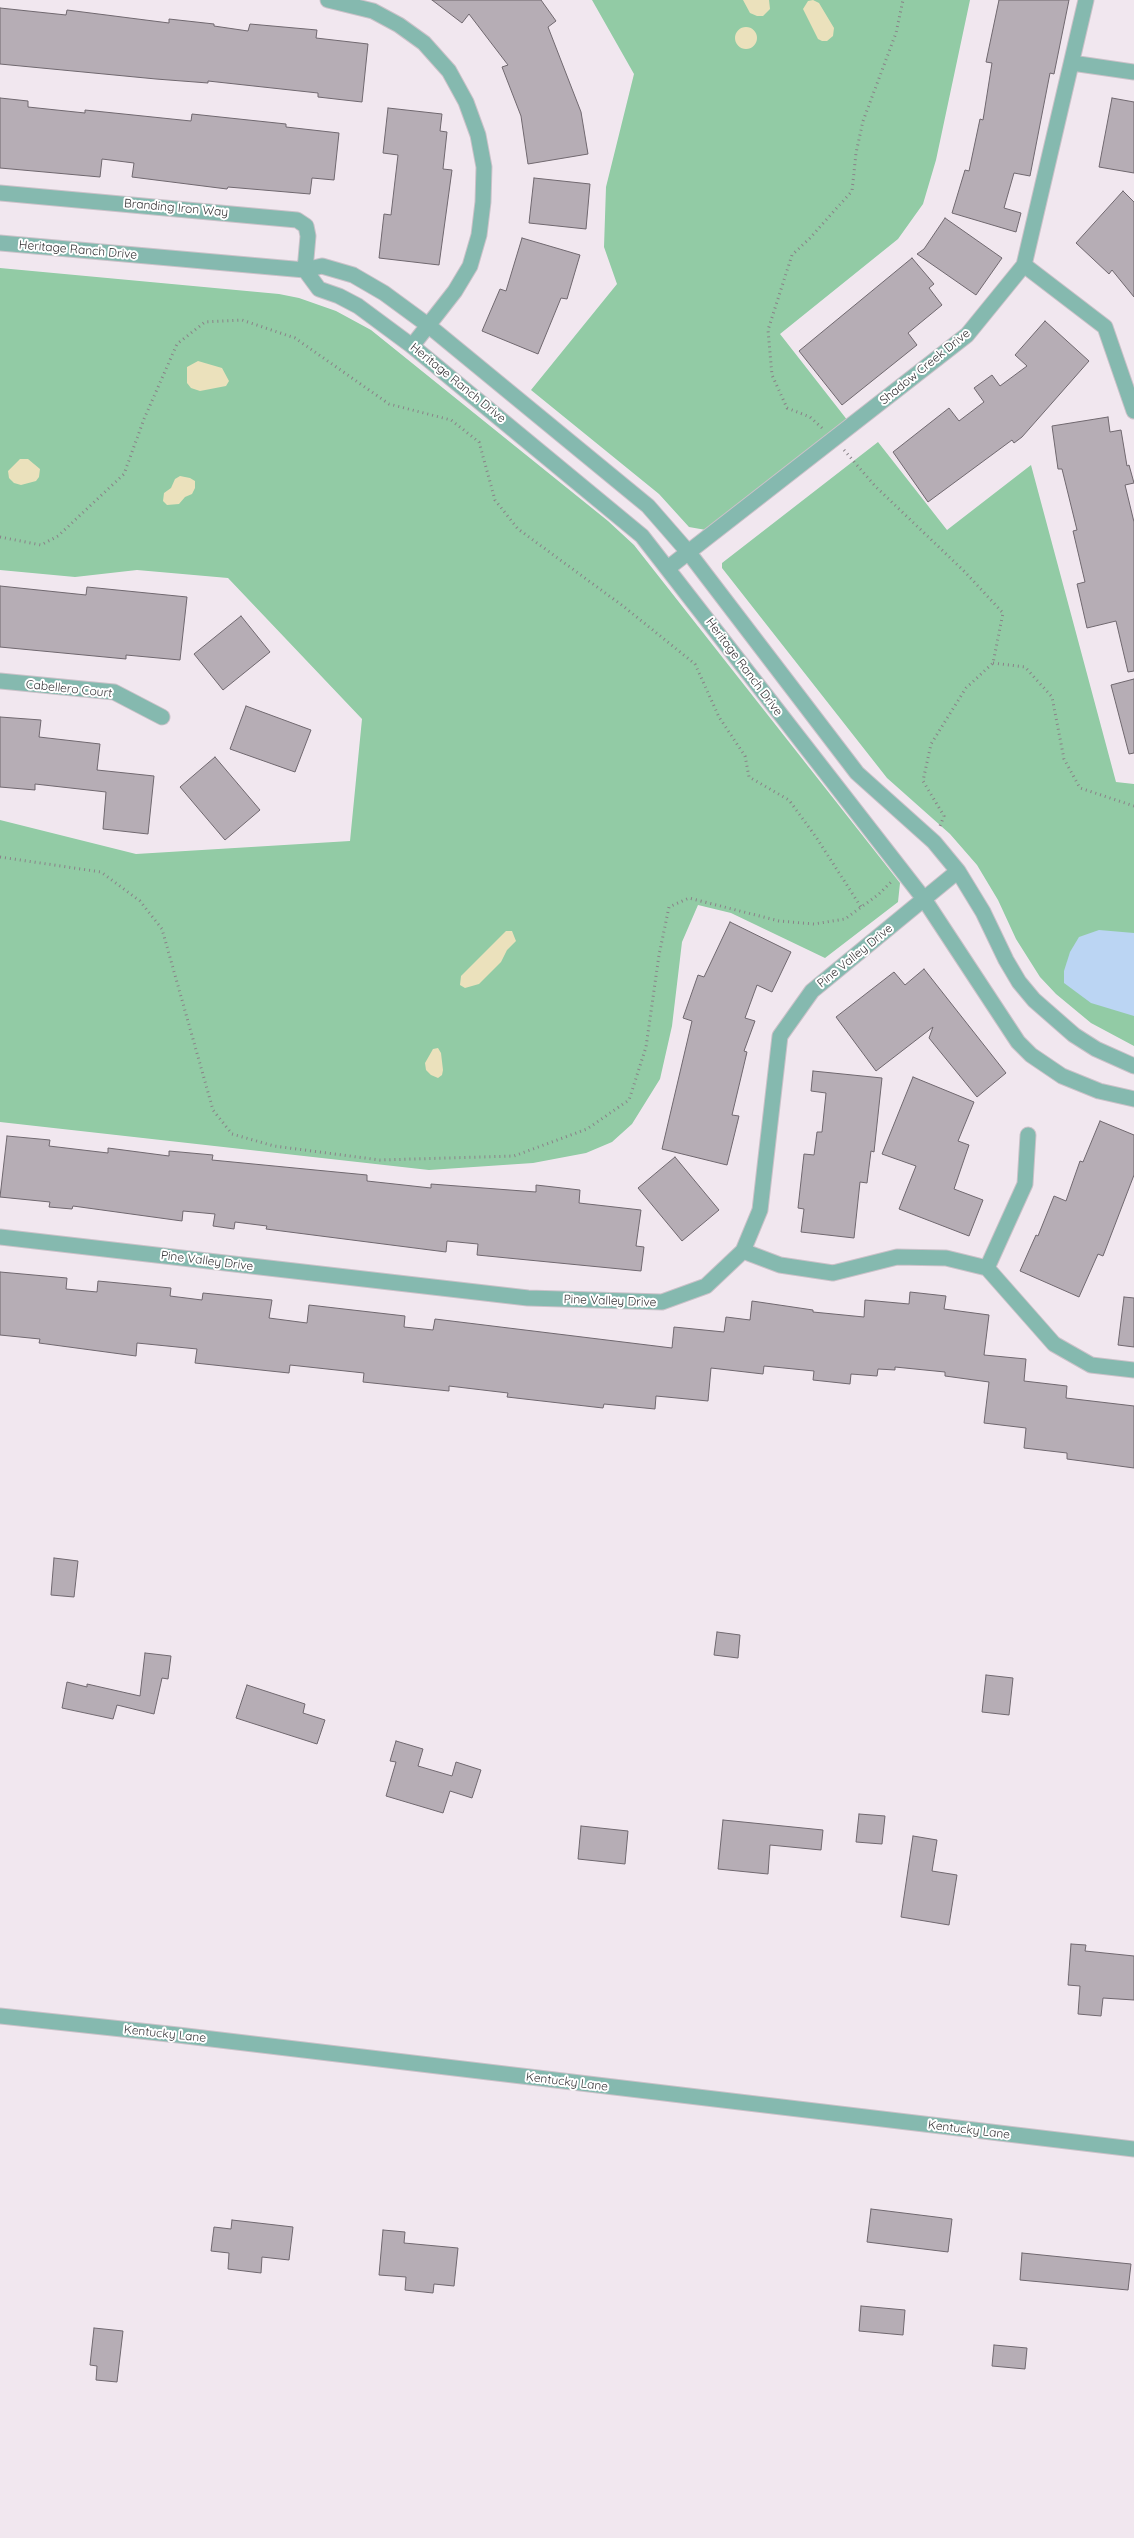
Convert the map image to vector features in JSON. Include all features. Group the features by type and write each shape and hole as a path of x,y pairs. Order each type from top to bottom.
{"street":[{"path":"328,0 373,11 399,25 424,43 449,71 466,102 478,135 484,167 483,202 479,235 470,266 429,326 412,346"},
{"name":"Shadow Creek Drive","path":"668,568 967,335 1024,265 1086,0"},
{"path":"1072,63 1134,72"},
{"name":"Branding Iron Way","path":"0,193 297,220 306,226 308,236 305,270"},
{"name":"Heritage Ranch Drive","path":"0,243 305,270 322,266 353,275 384,293 429,326 648,506 689,553 857,773 934,842 958,871 983,912 1006,960 1019,982 1034,1000 1074,1035 1096,1049 1134,1066"},
{"path":"1024,265 1105,327 1134,410"},
{"name":"Heritage Ranch Drive","path":"305,270 319,289 339,296 358,306 412,346 642,536 901,872 924,899 958,947 1000,1018 1031,1056 1055,1072 1081,1085 1134,1099"},
{"name":"Cabellero Court","path":"0,681 114,692 162,717"},
{"name":"Pine Valley Drive","path":"0,1237 528,1298 662,1302 706,1286 743,1251 760,1210 780,1036 812,991 958,871"},
{"path":"987,1268 1025,1184 1028,1135"},
{"path":"743,1251 780,1265 833,1273 897,1257 946,1258 987,1268 1054,1344 1091,1365 1134,1370"},
{"name":"Kentucky Lane","path":"0,2016 178,2035 1134,2149"}],"path":[{"path":"903,0 896,33 863,121 856,153 852,191 810,238 792,255 768,330 772,375 787,408 810,417 834,439 875,486 965,572 1003,613 994,663 966,688 931,744 923,782 944,816 934,842"},
{"path":"0,537 41,545 58,536 124,474 144,419 177,344 205,322 242,320 295,338 389,404 450,420 479,442 495,500 518,529 623,606 695,664 719,717 746,756 749,777 789,800 816,837 861,908"},
{"path":"994,663 1025,667 1052,697 1064,759 1080,788 1134,806"},
{"path":"0,857 101,872 140,901 162,929 213,1110 232,1134 274,1146 380,1160 514,1156 587,1130 629,1100 646,1047 659,955 669,907 689,898 779,921 814,924 845,919 879,894 901,872"}],"green space":[{"path":"592,0 970,0 936,160 923,204 898,239 780,334 848,421 706,530 689,527 659,494 531,390 617,284 604,247 606,187 634,74"},
{"path":"0,268 279,294 299,298 336,311 371,330 608,521 634,545 900,883 898,902 825,958 731,913 698,905 682,942 672,1026 660,1079 632,1124 612,1142 586,1153 533,1163 429,1170 0,1122 0,820 136,854 350,841 362,719 228,578 137,570 75,577 0,570"},
{"path":"878,442 947,530 1031,465 1116,782 1134,784 1134,1046 1091,1023 1056,994 1040,977 1016,939 998,900 977,865 950,834 887,778 722,568 722,563"}],"sand":[{"path":"743,0 769,0 770,9 763,16 757,16 750,13"},
{"path":"813,0 819,3 834,28 833,36 827,41 818,39 803,9 808,1"},
{"path":"746,27 754,30 757,38 754,46 746,49 738,46 735,38 738,30"},
{"path":"198,361 222,368 229,381 226,386 200,391 191,388 187,383 187,367"},
{"path":"20,459 28,459 40,469 39,477 36,481 21,485 14,483 9,478 8,471"},
{"path":"180,476 195,481 195,488 192,494 185,497 179,504 167,505 163,501 164,493 171,488 175,479"},
{"path":"506,931 512,931 516,941 507,950 501,962 479,984 465,988 460,985 461,976"},
{"path":"438,1048 441,1053 443,1070 442,1075 438,1078 426,1070 425,1063 433,1049"}],"water":[{"path":"1099,930 1134,933 1134,1016 1091,1003 1064,983 1064,971 1070,952 1079,937"}],"building":[{"path":"432,0 541,0 556,21 548,27 581,112 588,154 528,164 521,116 502,67 508,65 469,14 462,23"},
{"path":"999,0 1069,0 1054,74 1050,73 1030,176 1014,173 1004,208 1021,213 1016,232 952,213 965,170 969,171 980,119 983,120 992,63 986,62"},
{"path":"0,8 66,15 67,10 169,23 169,19 214,24 214,26 248,31 250,24 317,30 316,38 368,44 362,102 318,97 318,93 208,81 208,83 156,79 0,64"},
{"path":"0,98 28,101 28,107 85,113 85,110 191,121 192,114 286,124 286,127 339,133 334,180 312,178 310,194 228,187 227,189 132,177 134,163 102,159 100,177 0,168"},
{"path":"1112,98 1134,102 1134,173 1099,167"},
{"path":"388,108 442,114 440,131 447,132 443,169 452,170 439,265 379,258 384,214 391,215 398,155 383,153"},
{"path":"534,178 590,184 586,229 529,223"},
{"path":"1123,191 1134,202 1134,297 1112,270 1109,274 1076,243"},
{"path":"945,218 1002,258 976,295 917,254 924,249"},
{"path":"522,238 580,255 567,299 561,298 538,354 482,331 500,289 506,291"},
{"path":"912,258 934,284 929,288 942,305 908,333 917,345 842,405 799,351"},
{"path":"1045,321 1089,361 1022,437 1014,443 1012,440 928,502 893,452 949,408 959,421 984,402 974,388 992,375 1000,386 1027,366 1015,355"},
{"path":"1108,417 1110,432 1121,430 1127,466 1129,465 1134,483 1125,485 1134,522 1134,671 1128,672 1116,621 1087,628 1077,584 1085,582 1073,531 1077,530 1062,469 1058,469 1052,426"},
{"path":"0,586 86,595 87,587 187,597 180,660 126,655 126,659 0,647"},
{"path":"241,616 270,652 223,690 194,654"},
{"path":"1134,679 1134,753 1129,754 1111,685"},
{"path":"246,706 311,730 295,772 230,749"},
{"path":"0,717 41,720 39,737 100,744 97,770 154,776 148,834 103,829 106,792 35,784 35,790 0,787"},
{"path":"215,757 260,810 225,840 180,787"},
{"path":"730,922 791,952 772,992 757,985 745,1018 755,1021 744,1051 747,1052 732,1115 739,1116 727,1165 662,1149 692,1021 683,1018 698,975 704,977"},
{"path":"924,969 1006,1073 977,1097 929,1038 933,1027 876,1071 836,1017 894,972 905,985"},
{"path":"813,1071 882,1078 874,1152 871,1151 867,1183 860,1182 854,1238 801,1232 804,1209 798,1208 804,1154 814,1155 817,1132 822,1132 826,1093 811,1091"},
{"path":"913,1077 974,1102 958,1141 969,1145 954,1189 983,1200 969,1236 899,1209 916,1166 882,1154"},
{"path":"1100,1121 1134,1135 1134,1175 1103,1256 1098,1254 1079,1297 1020,1271 1036,1235 1038,1236 1054,1196 1066,1201 1080,1161 1083,1162"},
{"path":"7,1136 50,1140 49,1146 108,1153 108,1148 169,1156 169,1151 213,1155 212,1160 367,1175 367,1181 431,1188 431,1184 536,1192 536,1185 580,1190 579,1203 641,1210 636,1246 644,1247 641,1271 477,1255 478,1244 447,1241 446,1252 266,1229 267,1226 235,1222 234,1229 213,1226 215,1214 183,1211 182,1221 73,1206 72,1209 49,1207 50,1202 0,1197"},
{"path":"675,1157 719,1210 682,1241 638,1188"},
{"path":"0,1272 67,1278 66,1289 97,1292 98,1281 171,1288 170,1296 202,1300 203,1293 272,1300 269,1318 307,1323 309,1305 405,1316 404,1327 433,1330 435,1319 672,1348 674,1327 724,1332 726,1317 750,1320 752,1301 813,1310 813,1312 864,1317 865,1300 909,1304 910,1292 946,1296 944,1309 989,1315 984,1355 1026,1359 1024,1381 1067,1386 1066,1398 1134,1406 1134,1468 1067,1459 1067,1453 1024,1448 1026,1428 984,1423 989,1382 945,1376 945,1372 895,1367 895,1370 878,1369 877,1376 851,1374 850,1384 813,1380 814,1371 764,1366 763,1374 711,1368 708,1401 656,1396 655,1409 604,1404 603,1408 507,1397 508,1393 449,1386 449,1391 363,1382 364,1373 290,1365 289,1373 195,1363 197,1349 137,1343 136,1356 39,1343 40,1339 0,1335"},
{"path":"1124,1297 1134,1298 1134,1347 1118,1345"},
{"path":"54,1558 78,1561 74,1597 51,1595"},
{"path":"717,1632 740,1635 738,1658 714,1655"},
{"path":"145,1653 171,1656 168,1679 162,1678 154,1714 117,1705 113,1719 62,1708 67,1682 87,1687 87,1684 140,1696"},
{"path":"986,1675 1013,1678 1009,1715 982,1712"},
{"path":"247,1685 305,1704 303,1713 325,1720 317,1744 236,1718"},
{"path":"396,1741 423,1749 418,1766 452,1776 456,1762 481,1770 472,1798 450,1791 443,1813 386,1796 396,1762 390,1761"},
{"path":"859,1814 885,1816 882,1844 856,1842"},
{"path":"723,1820 823,1830 821,1850 770,1845 768,1874 718,1869"},
{"path":"581,1826 628,1831 625,1864 578,1859"},
{"path":"913,1836 937,1840 932,1871 957,1875 949,1925 901,1917"},
{"path":"1071,1944 1086,1945 1085,1951 1134,1956 1134,2000 1103,1998 1101,2016 1078,2014 1080,1986 1068,1985"},
{"path":"871,2209 952,2219 948,2252 867,2242"},
{"path":"232,2220 293,2227 289,2260 262,2257 261,2273 228,2269 229,2253 211,2251 214,2227 231,2229"},
{"path":"383,2230 405,2232 404,2243 458,2248 454,2286 434,2284 433,2293 405,2290 406,2277 379,2275"},
{"path":"1022,2253 1131,2264 1128,2290 1020,2280"},
{"path":"861,2306 905,2310 903,2335 859,2331"},
{"path":"94,2328 123,2331 117,2382 96,2380 97,2366 90,2365"},
{"path":"994,2345 1027,2348 1025,2369 992,2366"}]}
